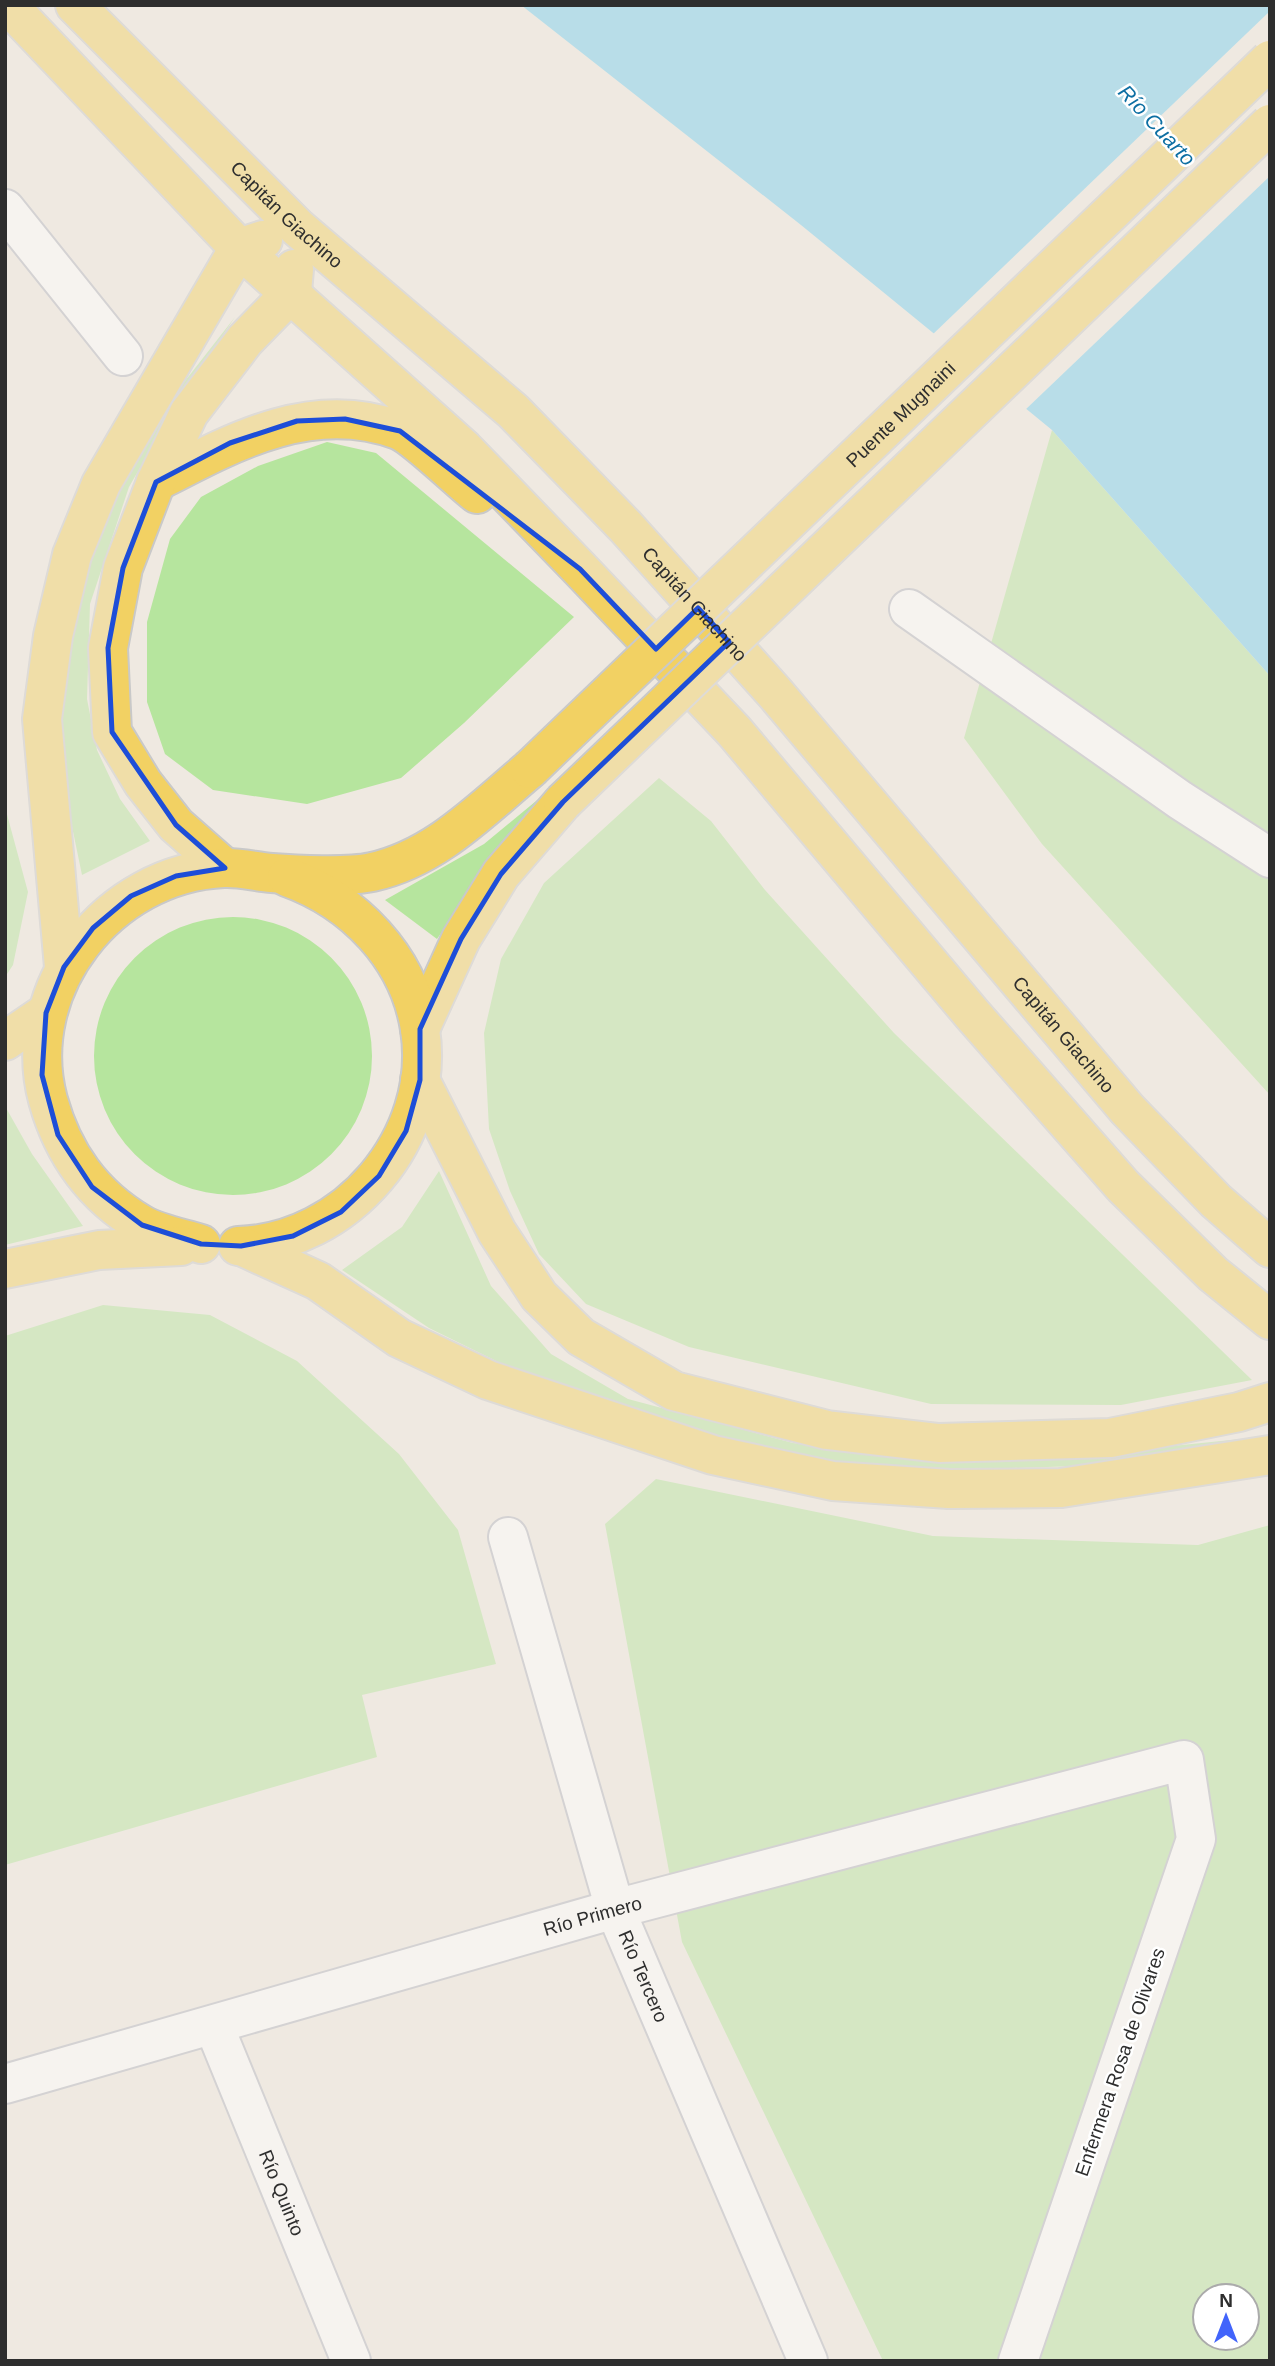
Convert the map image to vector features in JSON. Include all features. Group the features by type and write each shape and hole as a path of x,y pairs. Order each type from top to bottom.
{"main road":[{"path":"8,5 239,248 292,292 464,449 580,569 734,731 972,1014 1123,1185 1213,1274 1270,1320"},
{"name":"Capitán Giachino","path":"75,5 298,228 513,411 625,526 775,693 1127,1109 1216,1201 1270,1248"},
{"name":"Puente Mugnaini","path":"275,873 372,872 434,849 530,769 1270,60"},
{"path":"420,1029 461,939 501,874 563,802 1270,124"},
{"path":"64,967 42,719 53,636 72,555 101,484 239,248 298,228 292,292 245,340 189,413 156,482 123,568 108,648 112,732 143,783 176,825 225,868"},
{"path":"156,482 230,443 297,421 345,419 400,431 476,494 580,569"},
{"path":"5,1269 99,1250 201,1244 241,1246 293,1236 341,1212 379,1176 406,1131 420,1080 420,1029 405,981 383,943 353,912 317,888 275,873 225,868 176,876 131,896 93,928 64,967 46,1013 42,1075 45,1087 58,1135 92,1187 142,1224 201,1244"},
{"path":"5,1041 46,1013"},
{"path":"420,1080 497,1233 539,1296 581,1337 674,1391 827,1430 939,1443 1110,1438 1239,1412 1270,1402"},
{"path":"241,1246 318,1281 399,1338 488,1380 713,1455 833,1480 949,1489 1060,1489 1270,1455"}],"street":[{"path":"5,209 124,356"},
{"path":"909,609 1180,800 1270,858"},
{"name":"Río Tercero","path":"508,1537 615,1909 808,2361"},
{"name":"Río Primero","path":"5,2084 615,1909 1184,1760"},
{"name":"Enfermera Rosa de Olivares","path":"1018,2361 1196,1839 1184,1760"},
{"name":"Río Quinto","path":"214,2026 351,2361"}],"highlighted area":[{"path":"345,419 400,431 580,569 656,649 698,608 729,642 563,802 501,874 461,939 420,1029 420,1080 406,1131 379,1176 341,1212 293,1236 241,1246 201,1244 142,1225 92,1187 58,1135 42,1075 46,1013 64,967 93,928 131,896 176,876 225,868 176,825 112,732 108,648 123,568 156,482 230,443 297,421"}],"green space":[{"path":"235,317 178,402 129,487 90,604 87,699 97,750 120,799 150,841 82,875 63,783 62,681 75,591 106,502 167,404"},
{"path":"1052,430 1270,676 1270,1095 1042,844 964,738"},
{"path":"327,442 376,453 574,617 464,723 401,778 307,804 213,790 165,754 147,702 147,622 170,539 201,497 258,466"},
{"path":"588,758 486,869 437,939 385,900 484,844"},
{"path":"659,778 711,821 765,890 894,1033 1252,1380 1121,1405 931,1404 689,1347 586,1304 539,1254 510,1191 489,1129 484,1033 501,959 544,883"},
{"path":"5,807 28,892 13,965 5,977"},
{"path":"233,917 260,920 286,928 310,941 331,958 348,979 361,1003 369,1029 372,1056 369,1083 361,1109 348,1133 331,1154 310,1171 286,1184 260,1192 233,1195 206,1192 180,1184 156,1171 135,1154 118,1133 105,1109 97,1083 94,1056 97,1029 105,1003 118,979 135,958 156,941 180,928 206,920"},
{"path":"5,1106 32,1154 83,1226 5,1245"},
{"path":"439,1171 491,1286 551,1354 628,1399 793,1443 938,1459 1084,1455 1270,1436 1109,1465 915,1471 744,1453 578,1401 429,1328 342,1270 402,1227"},
{"path":"103,1305 210,1315 297,1361 399,1454 458,1530 496,1664 362,1695 377,1757 5,1865 5,1336"},
{"path":"656,1479 933,1536 1198,1545 1270,1525 1270,2361 883,2361 682,1942 605,1524"}],"water":[{"name":"Río Cuarto","path":"521,5 1270,5 1270,676 1052,430 801,225"}],"pier":[{"path":"1270,11 1270,176 1024,411 931,336"}]}
